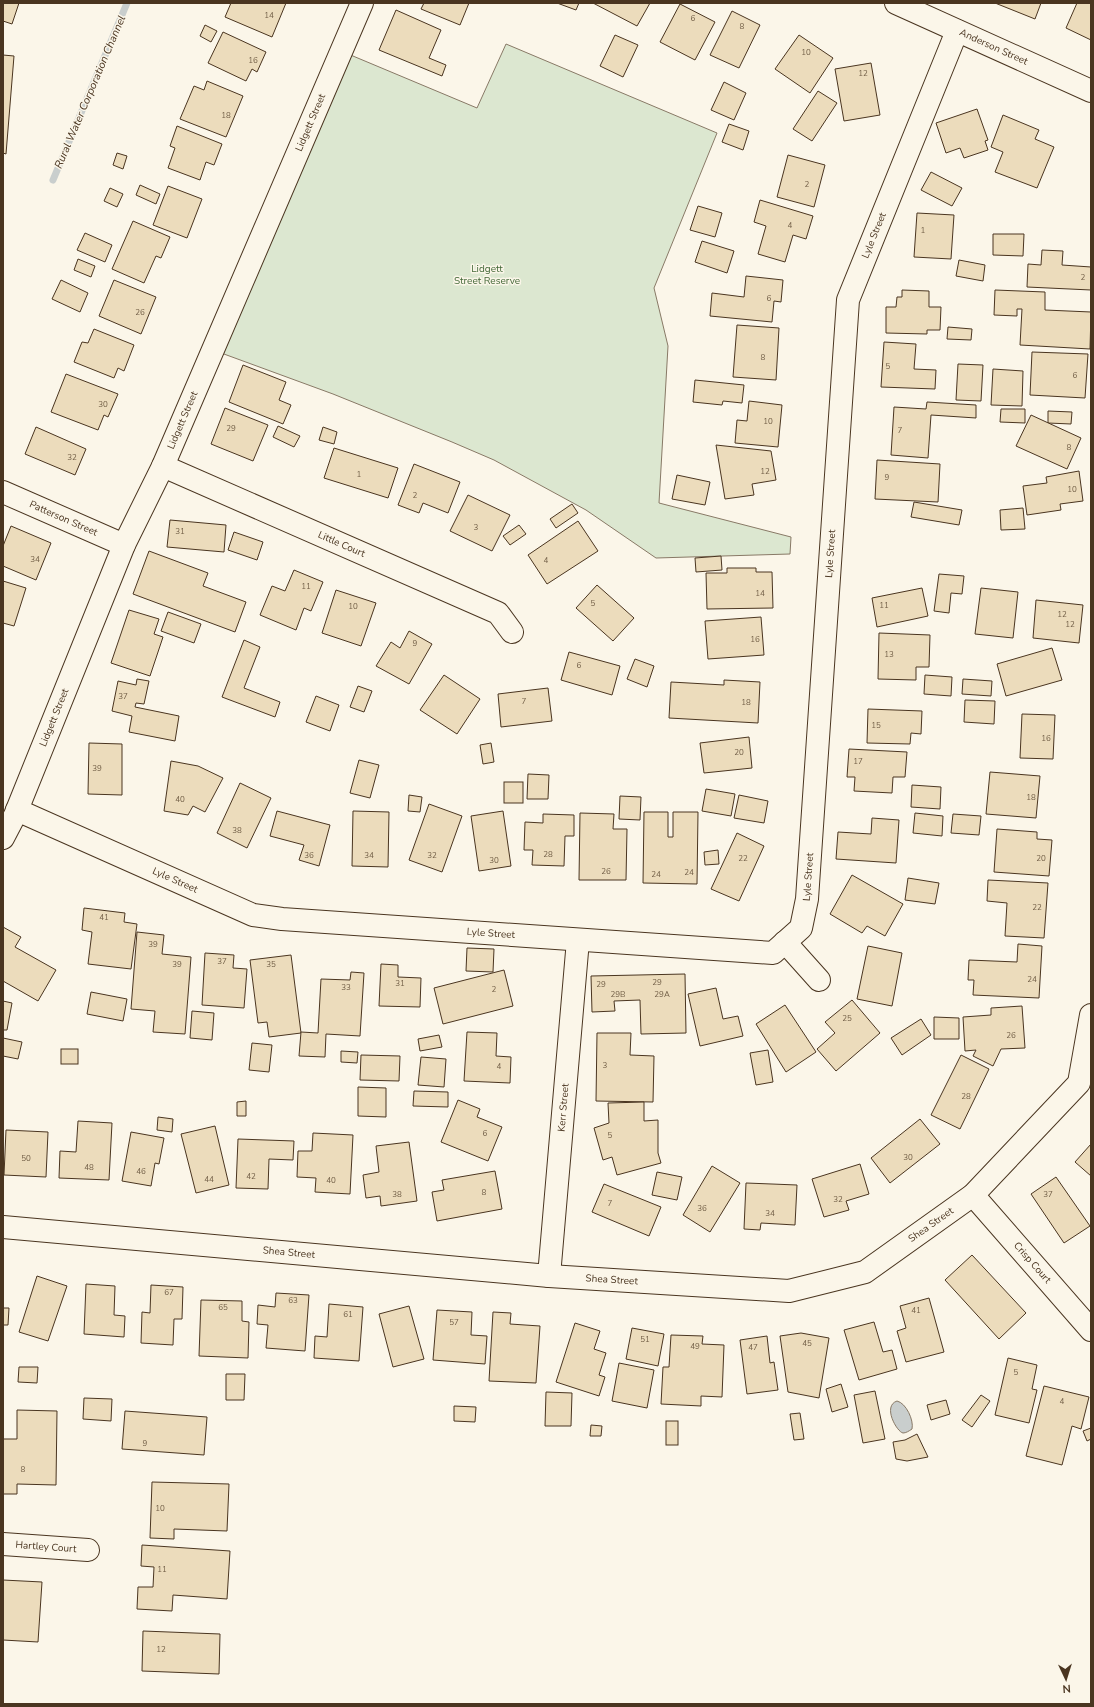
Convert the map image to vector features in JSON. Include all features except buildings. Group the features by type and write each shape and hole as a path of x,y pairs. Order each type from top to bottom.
{"street":[{"name":"Lidgett Street","path":"3,838 17,810 124,545 163,466 362,3"},
{"name":"Anderson Street","path":"896,3 1091,91"},
{"name":"Lyle Street","path":"17,810 253,915 289,920 772,953 786,942 801,928 807,899 848,300 957,31"},
{"name":"Little Court","path":"163,466 498,613 512,632"},
{"name":"Patterson Street","path":"3,492 124,545"},
{"name":"Kerr Street","path":"549,1276 578,940"},
{"path":"786,942 819,980"},
{"name":"Shea Street","path":"3,1227 549,1276 789,1291 865,1272 973,1195 1079,1083 1091,1015"},
{"name":"Crisp Court","path":"973,1195 1091,1330"},
{"name":"Hartley Court","path":"3,1544 88,1550"}],"green space":[{"name":"Lidgett Street Reserve","path":"506,44 717,133 654,288 668,346 659,503 791,537 790,554 656,558 586,510 494,460 333,394 213,350 341,51 477,108"}],"shaded area":[{"path":"897,1401 900,1402 909,1412 912,1421 912,1429 905,1433 900,1432 892,1418 891,1408"}],"waterway":[{"name":"Rural Water Corporation Channel","path":"53,180 127,3"}]}
